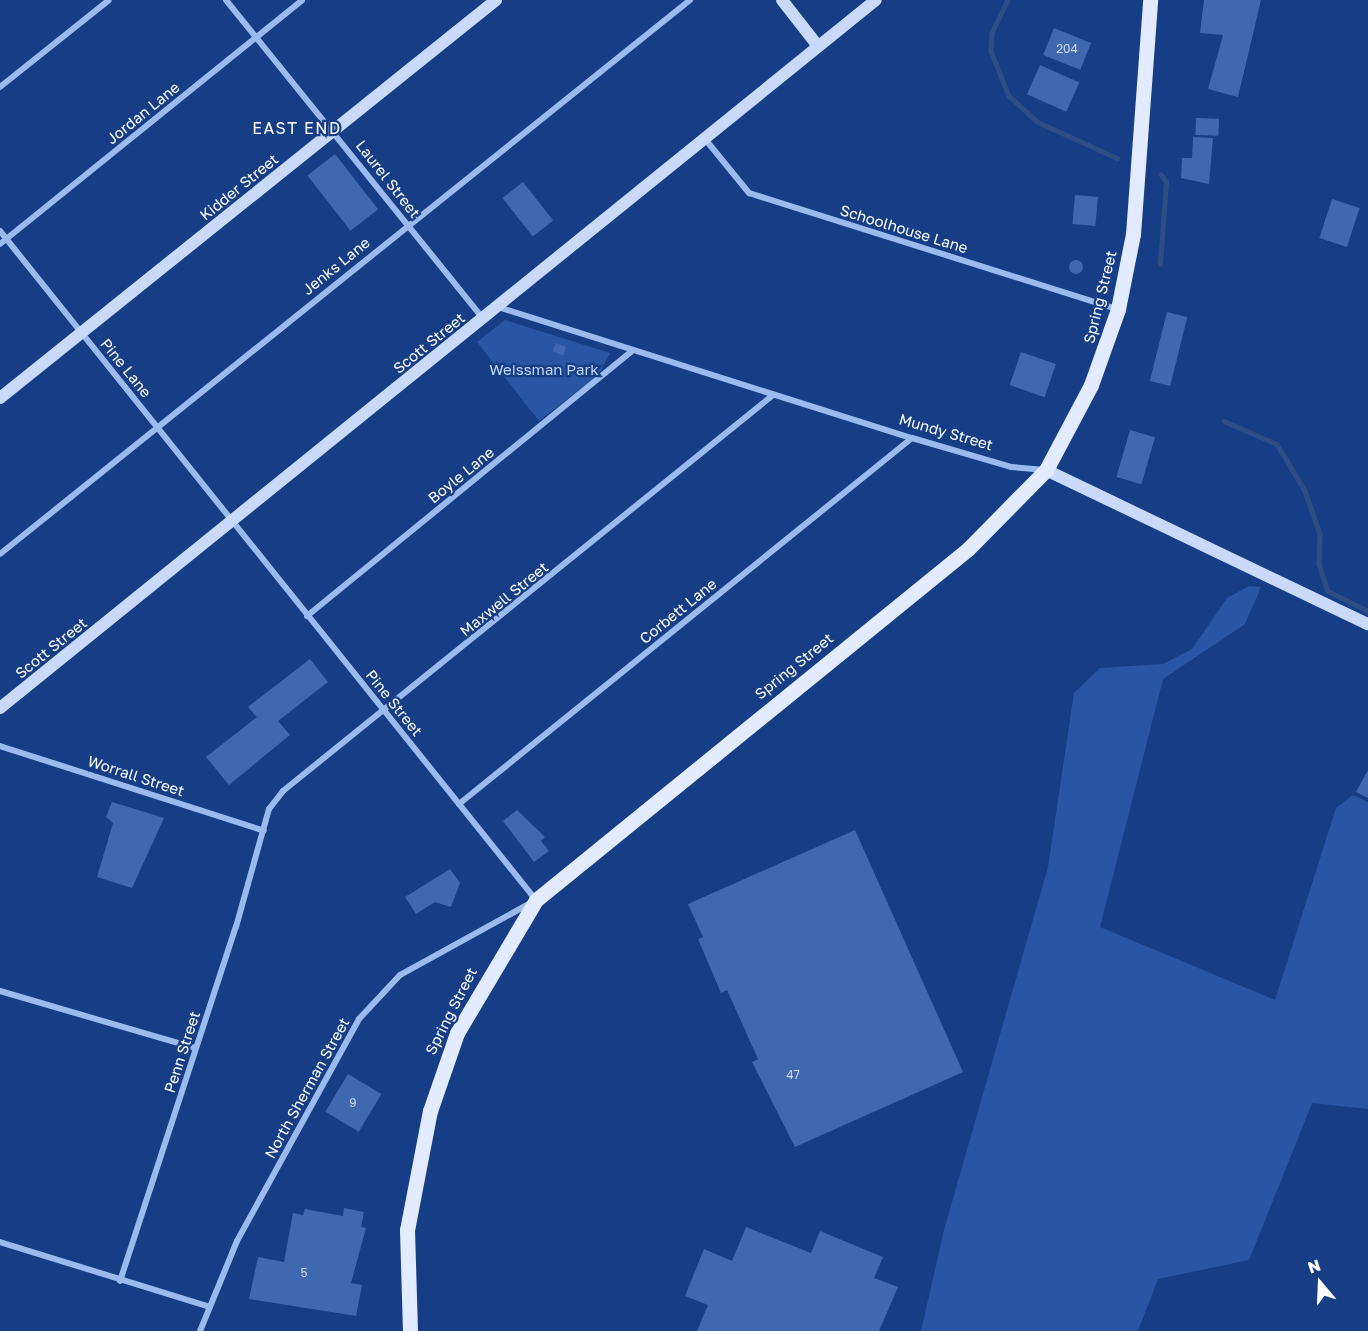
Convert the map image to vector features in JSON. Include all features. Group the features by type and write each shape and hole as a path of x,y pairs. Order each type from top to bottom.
{"main road":[{"name":"Spring Street","path":"410,1331 407,1230 429,1111 466,1015 536,900 968,549 1046,470 1091,385 1118,309 1140,157 1150,0"}],"street":[{"path":"0,87 109,0"},
{"name":"Laurel Street","path":"226,0 334,130 406,224 483,318"},
{"name":"Jordan Lane","path":"0,244 302,0"},
{"name":"Kidder Street","path":"0,398 496,0"},
{"name":"Jenks Lane","path":"0,554 406,224 690,0"},
{"path":"782,0 818,46"},
{"name":"Scott Street","path":"2,701 233,523 876,0"},
{"name":"Schoolhouse Lane","path":"705,139 749,194 1118,309"},
{"name":"Pine Lane","path":"0,231 233,523"},
{"name":"Mundy Street","path":"498,307 631,352 912,438 1011,467 1046,470 1368,624"},
{"name":"Boyle Lane","path":"307,616 631,352"},
{"name":"Maxwell Street","path":"264,831 269,808 283,791 773,395"},
{"name":"Corbett Lane","path":"459,804 912,438"},
{"name":"Pine Street","path":"233,523 386,710 536,900"},
{"name":"Worrall Street","path":"0,746 264,831"},
{"name":"Penn Street","path":"120,1281 264,831"},
{"name":"North Sherman Street","path":"200,1331 207,1306 300,1120 359,1019 400,975 536,900"},
{"path":"0,991 195,1048"},
{"path":"0,1242 120,1281 207,1306"}],"green space":[{"name":"Weissman Park","path":"505,320 610,353 599,374 539,421 477,342"},
{"path":"1249,586 1261,587 1245,624 1163,679 1100,927 1275,1000 1336,808 1353,795 1368,802 1368,1109 1312,1103 1249,1260 1158,1279 1138,1331 921,1331 944,1230 1048,867 1074,693 1100,668 1163,664 1192,649 1227,598"}],"building":[{"path":"1204,0 1261,0 1238,97 1208,89 1223,35 1200,33"},
{"path":"1054,28 1091,43 1080,70 1043,55"},
{"path":"1040,65 1079,82 1066,112 1027,94"},
{"path":"1196,118 1219,119 1218,136 1195,135"},
{"path":"1193,137 1213,138 1209,184 1181,178 1182,158 1192,158"},
{"path":"335,154 378,209 351,231 307,176"},
{"path":"523,182 553,221 533,237 503,198"},
{"path":"1075,195 1098,197 1095,226 1072,224"},
{"path":"1332,199 1360,208 1347,247 1319,238"},
{"path":"1076,260 1081,262 1083,267 1081,272 1076,274 1071,272 1069,267 1071,262"},
{"path":"1167,312 1187,317 1170,386 1150,381"},
{"path":"556,343 566,347 563,355 553,351"},
{"path":"1021,352 1056,364 1045,397 1010,385"},
{"path":"1130,430 1155,437 1141,484 1116,477"},
{"path":"310,659 328,682 278,721 290,735 229,785 206,757 257,717 248,707"},
{"path":"1368,770 1368,798 1356,792"},
{"path":"112,802 164,818 132,888 97,877 113,823 106,817"},
{"path":"517,810 545,837 541,841 549,851 534,862 503,821"},
{"path":"855,830 963,1072 795,1147 752,1062 758,1059 727,990 721,993 698,939 703,937 688,904"},
{"path":"450,869 460,883 451,907 435,902 416,914 405,897"},
{"path":"348,1074 381,1094 359,1132 325,1112"},
{"path":"344,1208 364,1212 361,1227 366,1228 351,1283 362,1285 356,1316 249,1299 258,1257 284,1262 293,1213 303,1215 305,1209 343,1216"},
{"path":"746,1227 811,1253 820,1231 883,1257 874,1278 898,1287 879,1331 697,1331 708,1305 685,1296 704,1249 732,1261"}],"waterway":[{"path":"1008,0 992,33 991,51 1009,96 1038,122 1117,158"},
{"path":"1160,264 1166,182 1161,175"},
{"path":"1224,421 1277,444 1305,491 1320,534 1319,564 1328,591 1368,611"}],"district":[{"name":"EAST END","path":"297,128"}]}
